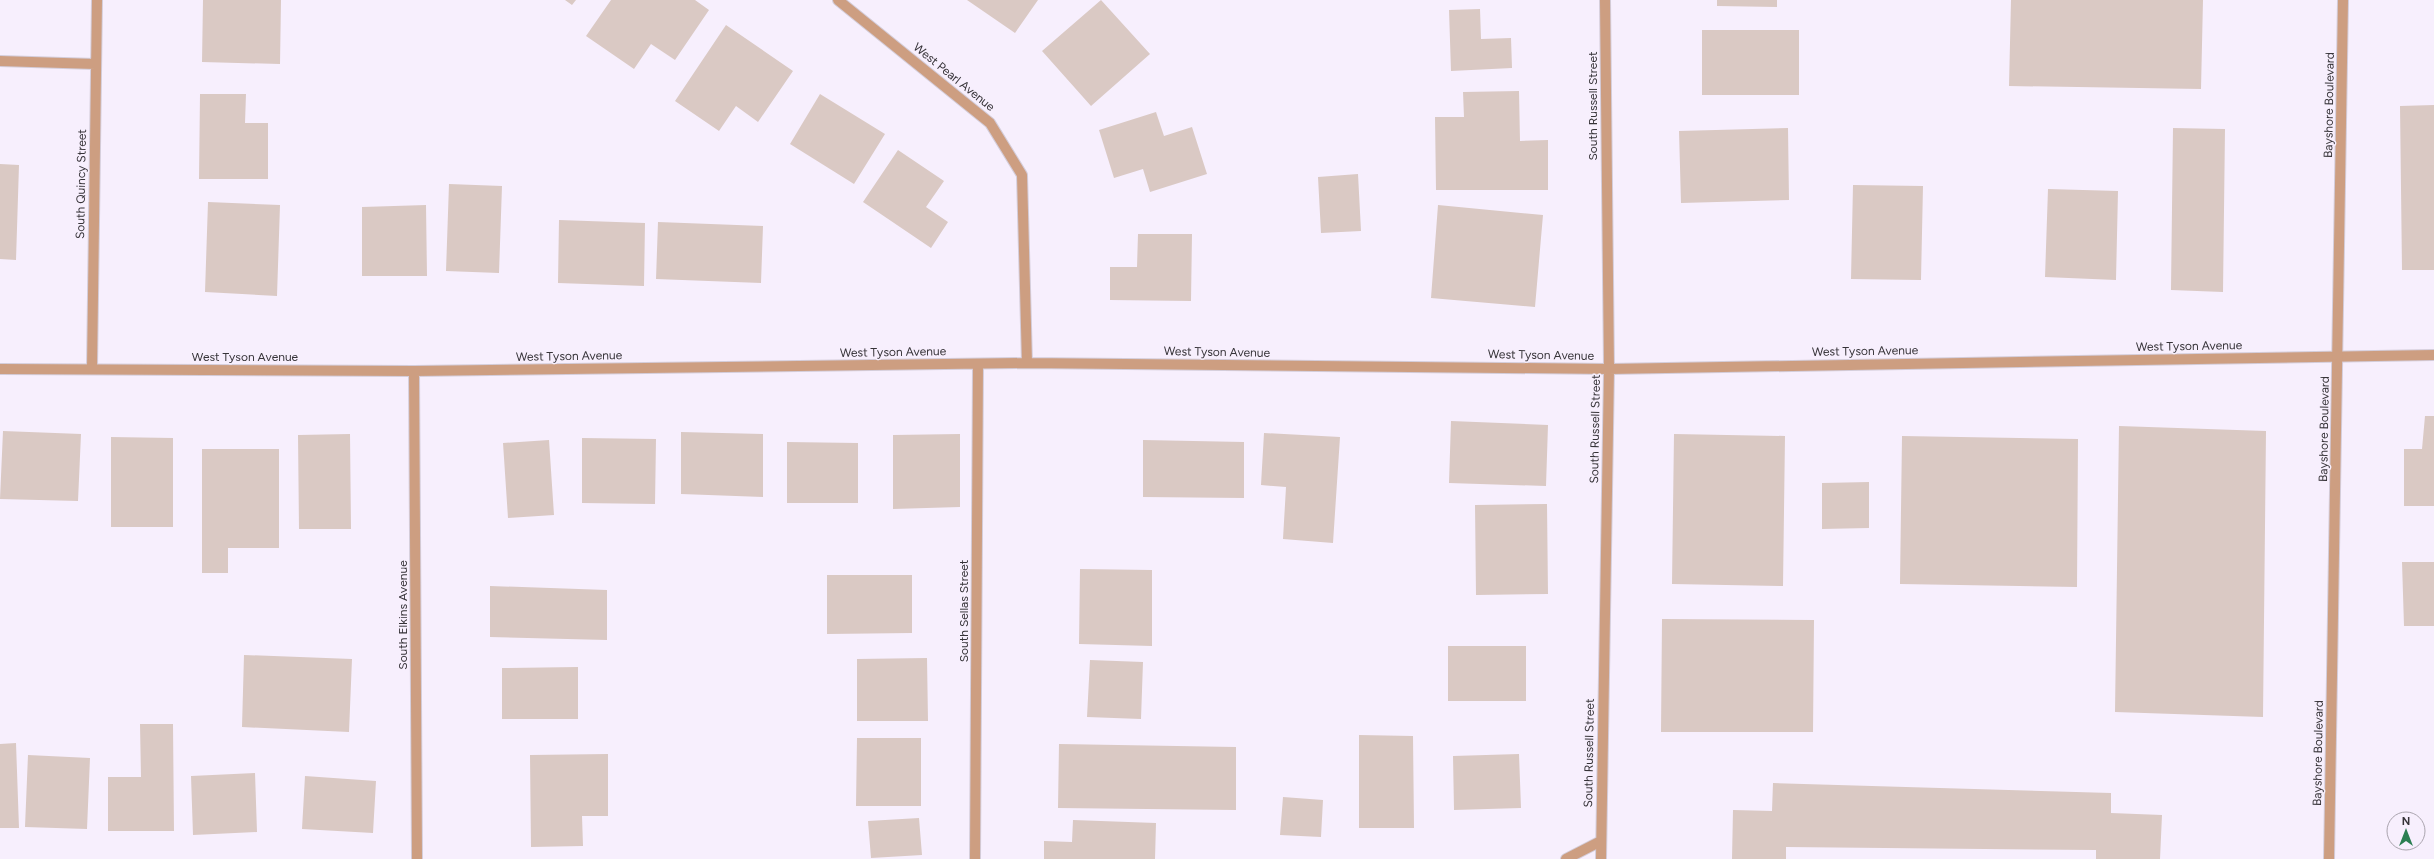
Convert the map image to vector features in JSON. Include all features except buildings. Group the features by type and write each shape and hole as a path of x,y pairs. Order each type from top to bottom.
{"street":[{"name":"South Quincy Street","path":"92,369 97,0"},
{"name":"South Russell Street","path":"1601,859 1608,369 1605,0"},
{"name":"Bayshore Boulevard","path":"2329,859 2343,0"},
{"name":"West Pearl Avenue","path":"843,1 990,123 1022,175 1027,362"},
{"path":"0,61 95,64"},
{"name":"West Tyson Avenue","path":"0,369 414,371 978,364 1027,362 1608,369 2434,355"},
{"name":"South Sellas Street","path":"975,859 978,364"},
{"name":"South Elkins Avenue","path":"414,371 417,859"},
{"path":"1566,859 1601,841"}]}
